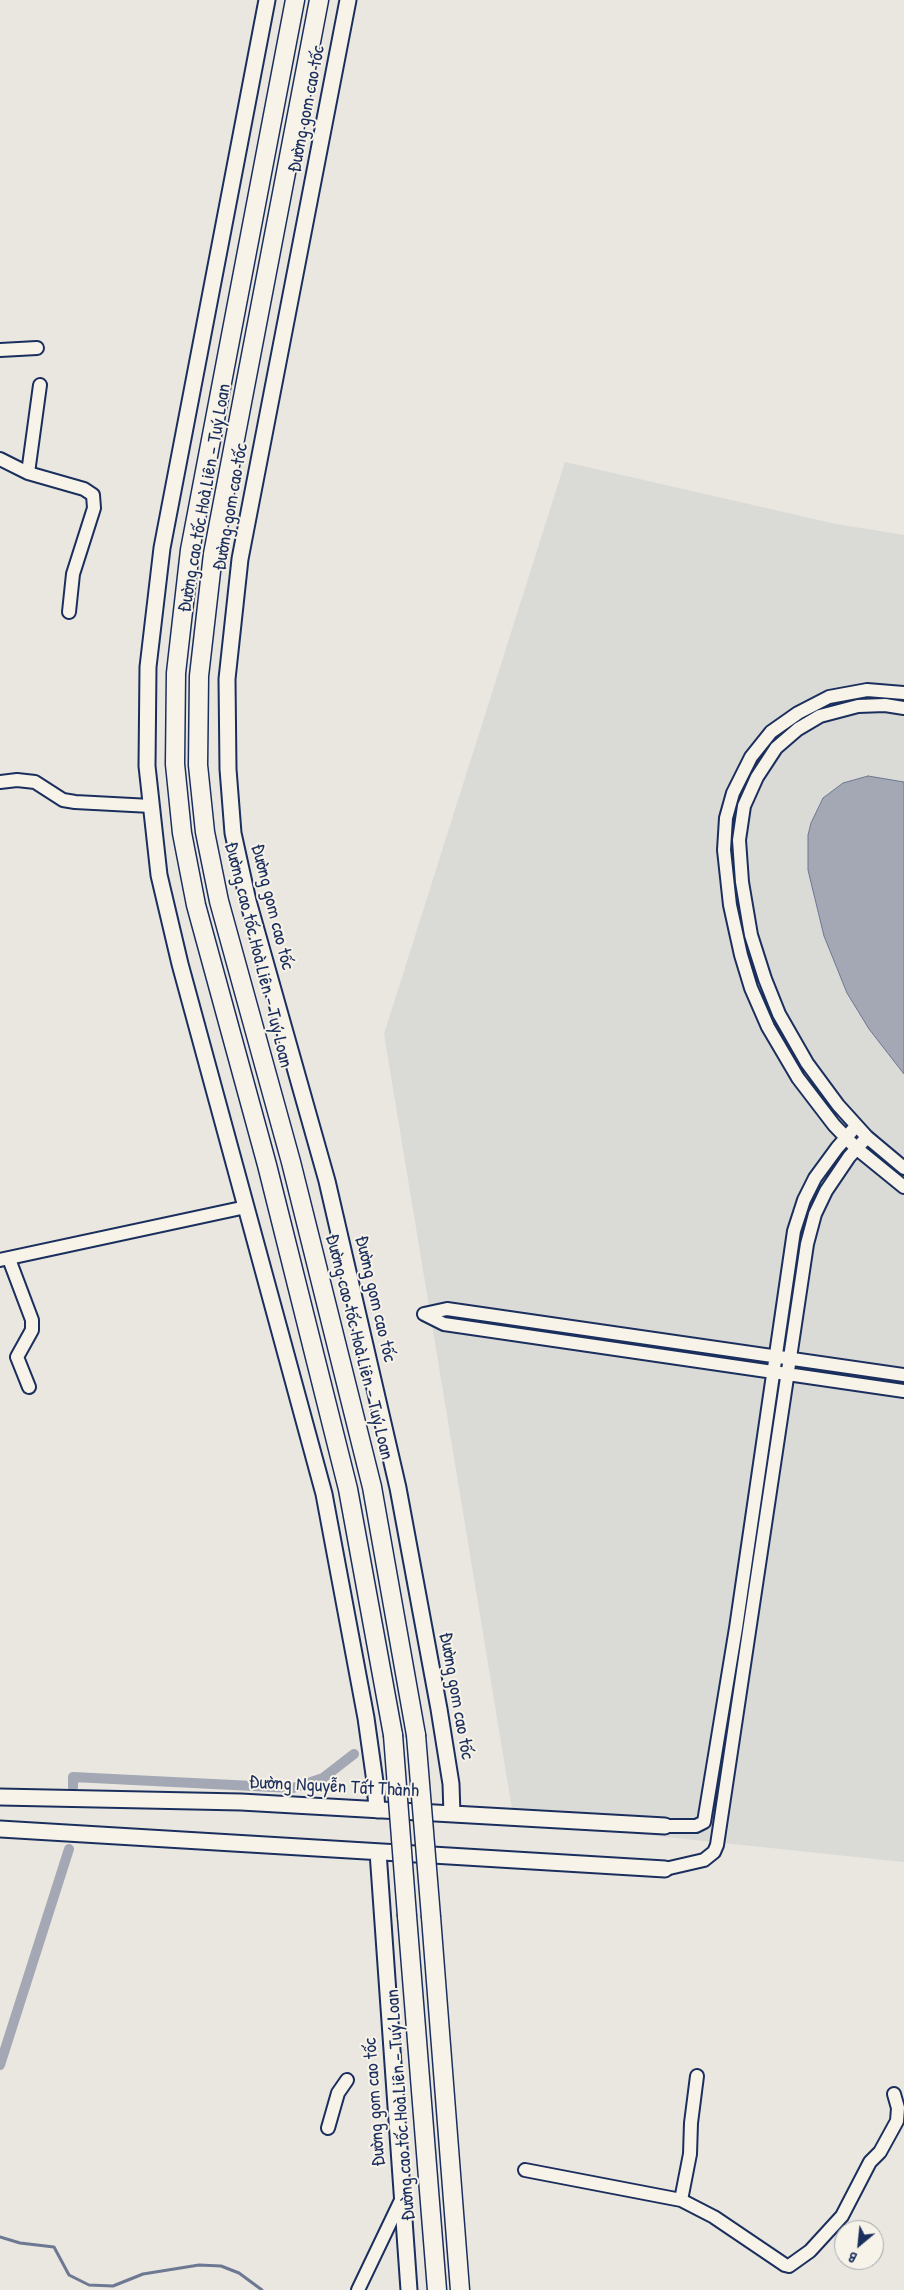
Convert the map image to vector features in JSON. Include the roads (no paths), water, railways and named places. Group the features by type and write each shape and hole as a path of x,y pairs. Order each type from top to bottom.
{"highway":[{"name":"Đường cao tốc Hoà Liên - Tuý Loan","path":"295,0 190,550 176,673 175,764 182,834 196,905 268,1165 348,1489 392,1735 437,2290"},
{"name":"Đường cao tốc Hoà Liên - Tuý Loan","path":"319,0 213,554 199,676 198,765 205,832 219,901 291,1162 372,1487 416,1735 460,2290"}],"main road":[{"path":"267,0 162,548 148,667 147,766 159,875 180,964 324,1494 366,1718 377,1810"},
{"name":"Đường gom cao tốc","path":"348,0 240,559 227,679 228,769 233,833 248,901 327,1181 398,1488 439,1709 451,1784 452,1814"},
{"name":"Đường Nguyễn Tất Thành","path":"0,1797 241,1802 665,1826"},
{"path":"0,1829 665,1868"},
{"name":"Đường gom cao tốc","path":"378,1852 409,2290"}],"street":[{"path":"0,350 37,348"},
{"path":"28,474 40,385"},
{"path":"0,459 28,474 84,489 93,495 95,501 91,519 75,566 69,612"},
{"path":"904,693 880,690 853,692 829,697 798,712 771,732 757,748 738,780 728,806 724,834 725,870 730,905 741,955 760,1010 784,1055 812,1097 856,1148 904,1187"},
{"path":"904,708 885,705 858,706 832,712 805,724 783,741 770,755 757,777 744,806 739,840 746,911 755,951 774,1002 796,1046 827,1092 856,1126 904,1168"},
{"path":"798,712 805,724"},
{"path":"0,782 17,780 34,782 62,800 151,806"},
{"path":"741,955 755,951"},
{"path":"665,1826 696,1826 704,1822 736,1628 792,1241 800,1210 815,1178 845,1137 856,1126"},
{"path":"665,1868 704,1860 714,1852 717,1845 789,1359 812,1224 826,1191 856,1148 867,1137"},
{"path":"29,1387 17,1357 30,1335 32,1320 5,1260 246,1207"},
{"path":"904,1375 447,1309 424,1314 444,1324 904,1391"},
{"path":"681,2200 690,2154 691,2123 697,2076"},
{"path":"328,2128 338,2093 347,2080"},
{"path":"525,2170 681,2200 741,2234 785,2265 794,2264 810,2251 842,2216 870,2162 880,2152 889,2138 897,2121 898,2108 894,2094"},
{"path":"358,2290 402,2198"}],"waterway":[{"path":"73,1787 73,1777 293,1788 323,1778 354,1754"},
{"path":"0,2065 69,1849"},
{"path":"0,2237 20,2243 54,2247 69,2275 89,2285 113,2286 143,2274 199,2265 221,2266 239,2273 262,2290"}]}
